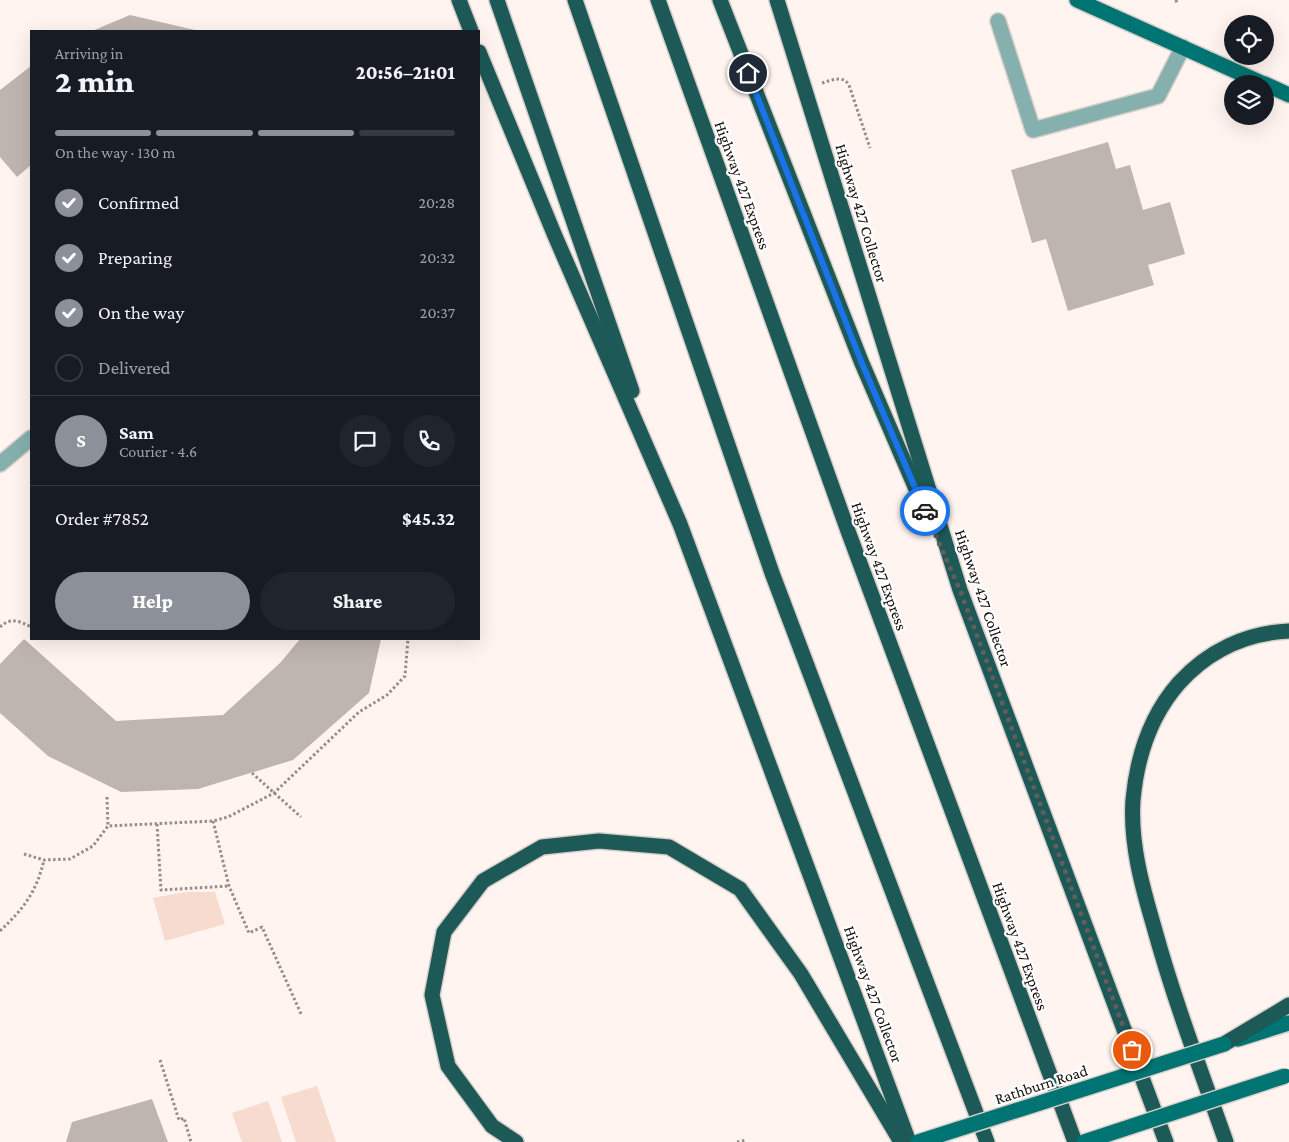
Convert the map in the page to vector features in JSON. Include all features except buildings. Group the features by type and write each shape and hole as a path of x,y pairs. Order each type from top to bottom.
{"highway":[{"path":"458,0 471,30"},
{"path":"497,0 597,293 680,524"},
{"path":"575,0 772,573 987,1142"},
{"name":"Highway 427 Express","path":"658,0 845,522 1074,1142"},
{"path":"720,0 857,352 960,590"},
{"name":"Highway 427 Collector","path":"776,0 960,590 1166,1142"},
{"name":"Highway 427 Collector","path":"480,54 555,236 680,524 910,1142"},
{"path":"1226,1142 1167,975 1141,880 1135,842 1133,802 1143,743 1156,714 1188,673 1226,646 1251,637 1289,631"},
{"path":"516,1142 492,1126 448,1066 432,995 444,932 483,881 542,847 599,840 669,847 740,889 801,974 901,1142"},
{"path":"1224,1044 1265,1024 1289,1005"}],"main road":[{"path":"1077,0 1244,75"},
{"path":"1274,88 1289,95"},
{"path":"1265,1024 1289,1023"},
{"name":"Rathburn Road","path":"918,1142 1224,1044"},
{"path":"1084,1142 1287,1075"}],"street":[{"path":"998,21 1033,130 1158,96 1183,48"},
{"path":"0,464 30,439"}],"path":[{"path":"804,87 842,79 846,81 870,148"},
{"path":"0,627 11,620 21,621 30,626"},
{"path":"108,826 213,821 228,817 274,793 359,712 387,695 405,676 408,640"},
{"path":"252,773 301,817"},
{"path":"24,854 44,860 70,858 94,846 108,826 107,797"},
{"path":"213,821 229,886 249,933 262,927 302,1016"},
{"path":"157,824 161,890 229,886"},
{"path":"0,931 28,900 39,880 44,860"},
{"path":"160,1060 178,1120 184,1118 191,1142"},
{"path":"737,1142 746,1140"}],"shaded area":[{"path":"186,892 215,892 225,924 165,941 153,898"},
{"path":"317,1086 336,1142 296,1142 281,1097"},
{"path":"268,1101 282,1142 242,1142 232,1113"}],"way so far":[{"path":"925,511 960,590 1132,1050"}],"route":[{"path":"748,73 861,361 925,511"}]}
